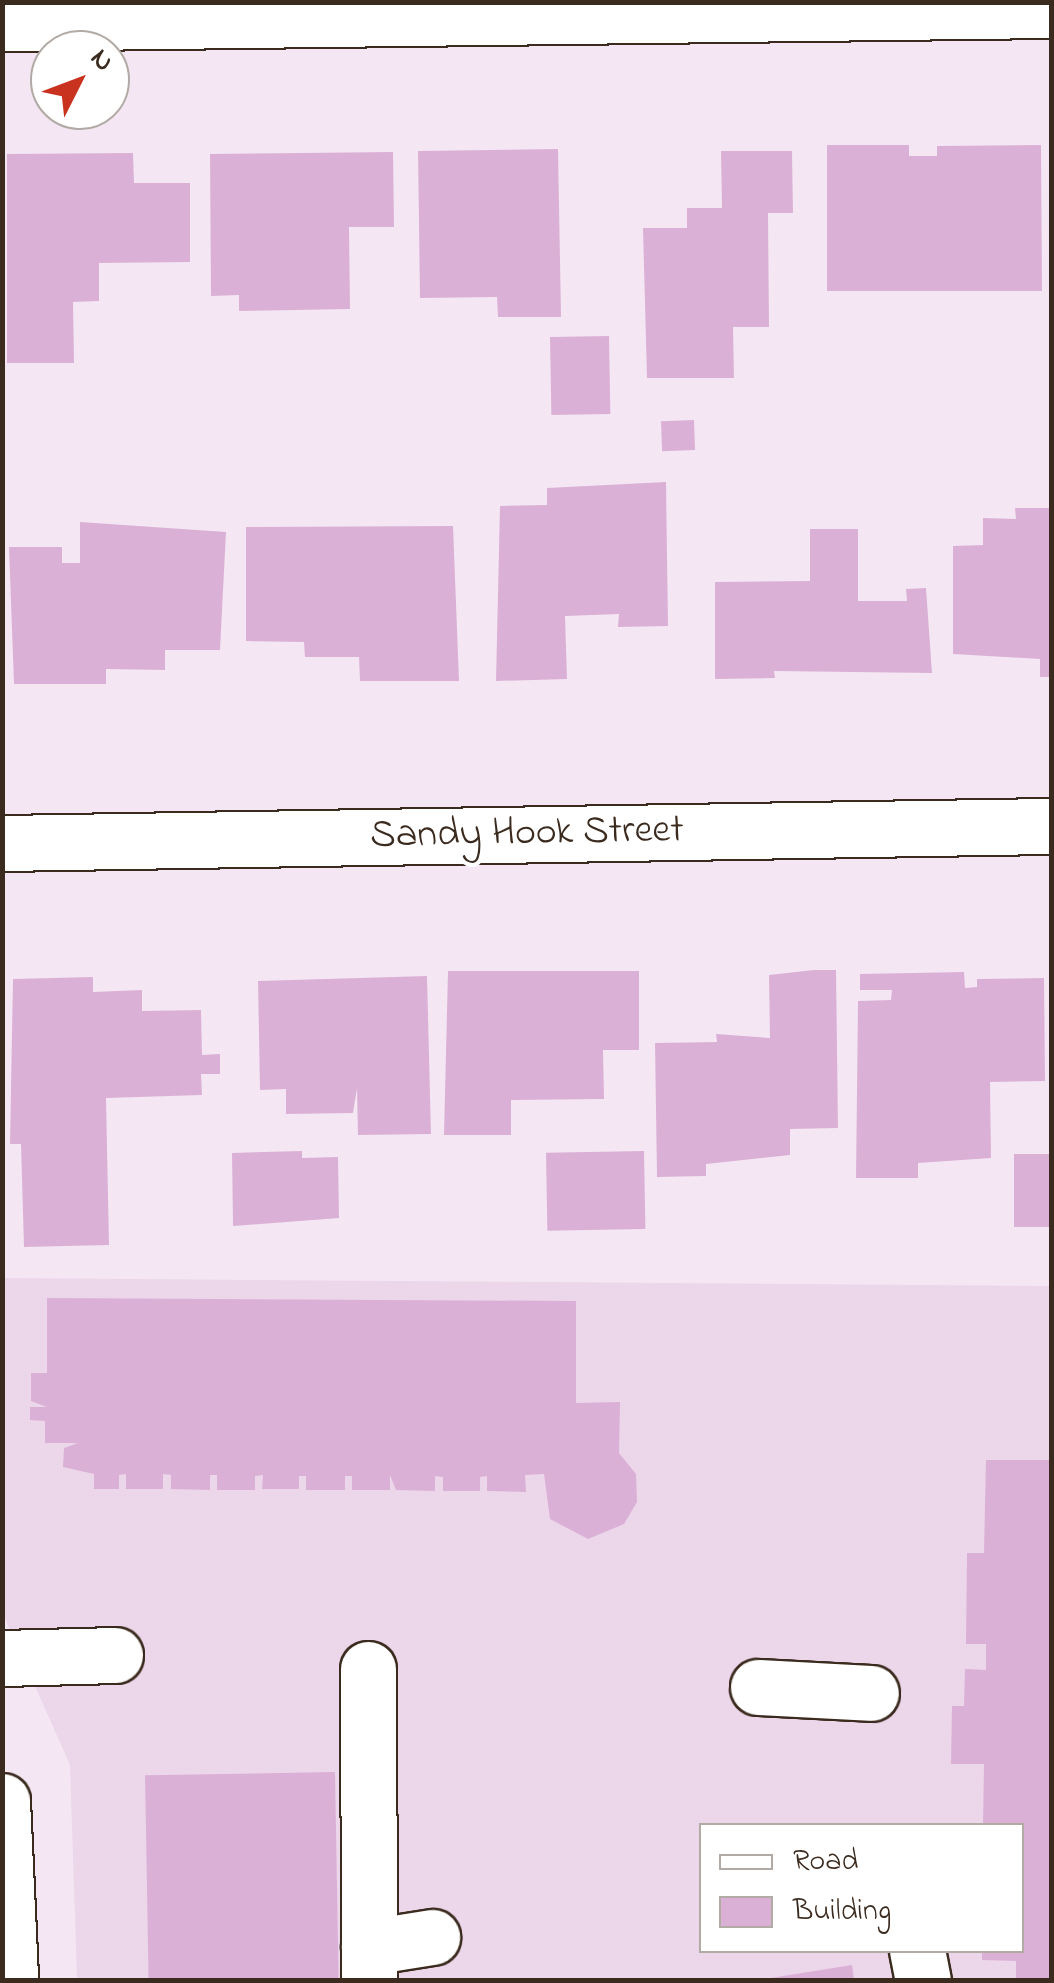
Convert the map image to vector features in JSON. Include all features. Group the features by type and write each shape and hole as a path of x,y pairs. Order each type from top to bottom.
{"street":[{"path":"2,23 1052,10"},
{"name":"Sandy Hook Street","path":"2,843 1052,826"},
{"path":"2,1658 115,1655"},
{"path":"368,1668 369,1964 432,1937"},
{"path":"758,1687 871,1692"},
{"path":"2,1801 10,1980"},
{"path":"918,1953 923,1980"}],"shaded area":[{"path":"2,1278 1051,1286 1051,1980 77,1980 70,1765 3,1614"}],"building":[{"path":"827,145 909,145 909,156 937,156 937,146 1041,145 1042,291 827,291"},
{"path":"558,149 561,317 498,317 497,297 420,298 418,151"},
{"path":"721,151 792,151 793,213 768,213 769,327 733,327 734,378 647,378 643,228 687,228 687,208 722,208"},
{"path":"393,152 394,227 349,227 350,309 239,311 239,295 211,296 210,154"},
{"path":"133,153 134,183 190,183 190,262 99,263 99,301 73,302 74,363 7,363 7,154"},
{"path":"609,336 610,414 551,415 550,337"},
{"path":"694,420 695,450 662,451 661,421"},
{"path":"666,482 668,626 618,627 619,614 565,616 567,679 496,681 500,506 547,505 547,488"},
{"path":"1015,508 1052,508 1052,677 1040,677 1040,659 953,654 953,546 983,545 983,518 1016,519"},
{"path":"80,522 226,532 220,650 165,650 165,670 106,669 106,684 14,684 9,547 62,547 62,563 80,563"},
{"path":"453,526 459,681 360,681 359,657 305,657 304,642 246,641 246,527"},
{"path":"810,529 858,529 858,601 907,601 906,589 926,588 932,673 774,671 775,678 715,679 715,582 810,581"},
{"path":"836,970 838,1128 790,1129 790,1155 706,1164 706,1176 657,1177 655,1043 717,1042 716,1034 770,1038 769,975"},
{"path":"448,971 639,971 639,1050 603,1050 604,1099 511,1100 511,1135 444,1135"},
{"path":"964,972 965,988 977,987 977,979 1044,978 1045,1081 990,1082 991,1158 918,1163 918,1178 856,1178 858,1001 891,1000 892,990 860,990 860,974"},
{"path":"427,976 431,1134 358,1135 357,1088 353,1113 286,1114 286,1089 260,1090 258,981"},
{"path":"93,977 93,992 142,990 142,1011 201,1010 202,1055 220,1054 220,1074 201,1074 202,1095 106,1098 109,1245 24,1247 21,1144 10,1144 13,979"},
{"path":"302,1151 302,1158 338,1157 339,1218 233,1226 232,1153"},
{"path":"644,1151 645,1229 547,1231 546,1153"},
{"path":"1014,1154 1052,1154 1052,1227 1014,1227"},
{"path":"47,1298 576,1301 576,1403 620,1402 619,1453 636,1474 637,1502 624,1524 588,1539 550,1519 544,1474 525,1475 526,1492 487,1491 487,1476 480,1477 480,1491 443,1491 443,1477 435,1476 435,1491 396,1490 390,1475 390,1490 352,1490 352,1476 345,1476 345,1490 306,1490 306,1476 299,1476 299,1489 262,1489 263,1475 255,1476 255,1490 217,1490 217,1475 210,1475 210,1490 171,1489 171,1475 163,1474 163,1489 126,1489 126,1474 119,1475 119,1489 94,1489 94,1474 63,1467 64,1448 78,1443 45,1443 45,1421 30,1420 30,1407 47,1407 31,1401 31,1373 47,1373"},
{"path":"986,1460 1052,1460 1052,1980 1016,1980 1016,1961 982,1960 982,1953 1024,1953 1024,1823 983,1823 984,1764 951,1764 952,1706 964,1706 965,1669 986,1670 986,1644 966,1644 967,1553 984,1553"},
{"path":"335,1772 339,1980 149,1980 145,1775"},
{"path":"852,1965 854,1980 771,1980 771,1978"}]}
